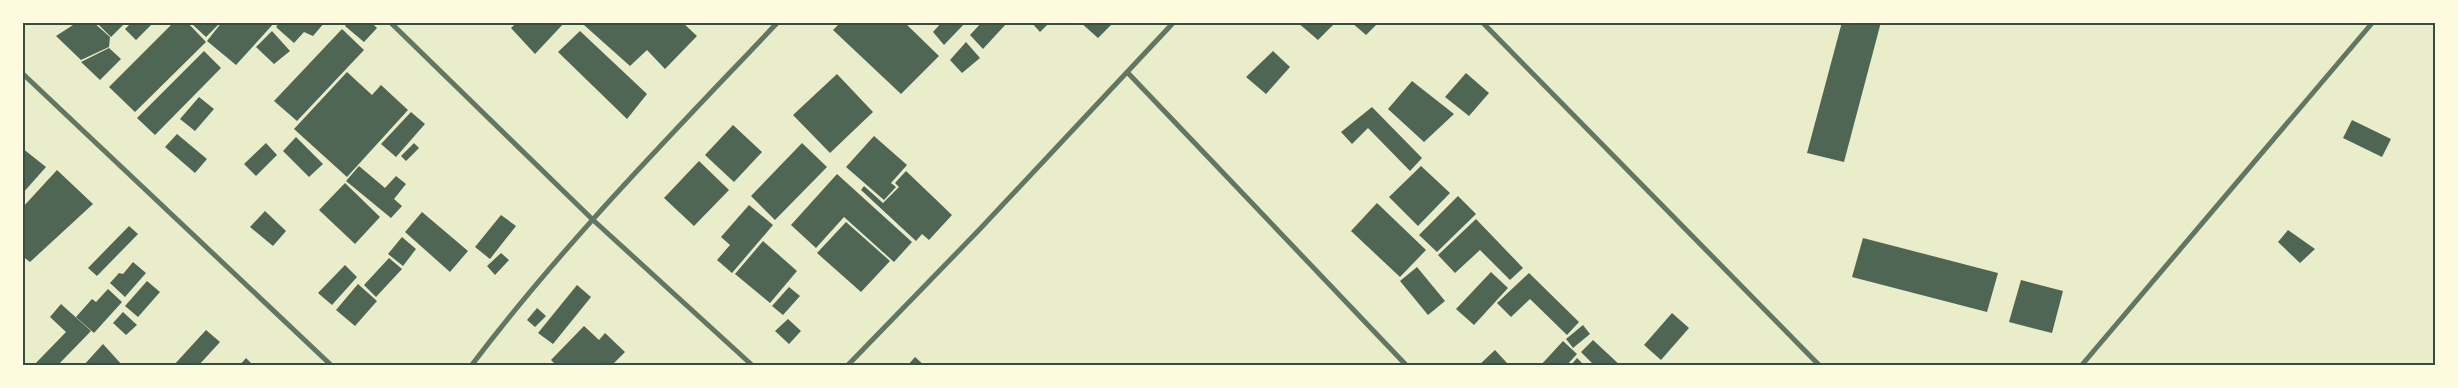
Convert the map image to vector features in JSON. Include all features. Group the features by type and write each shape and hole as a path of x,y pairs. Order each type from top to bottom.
{"street":[{"path":"390,22 592,219 753,366"},
{"path":"471,366 502,324 592,219 778,22"},
{"path":"847,366 979,230 1174,22"},
{"path":"1482,22 1820,366"},
{"path":"2081,366 2373,22"},
{"path":"22,73 332,366"},
{"path":"1128,73 1406,366"}],"building":[{"path":"70,22 93,22 110,37 109,47 81,60 56,36 73,25"},
{"path":"96,22 126,22 111,37"},
{"path":"132,22 148,22 151,25 136,40 125,29"},
{"path":"174,22 187,22 206,42 135,112 109,87"},
{"path":"196,22 221,22 206,37 193,25"},
{"path":"222,22 275,22 236,65 207,41"},
{"path":"280,22 325,22 313,36 304,32 294,43 276,27"},
{"path":"348,22 371,22 377,28 364,42 345,26"},
{"path":"517,22 565,22 535,54 511,28"},
{"path":"587,22 682,22 697,36 665,69 647,50 630,66 584,25"},
{"path":"841,22 904,22 939,56 901,94 833,30"},
{"path":"942,22 966,22 944,45 933,32"},
{"path":"982,22 1006,24 983,49 970,35"},
{"path":"1031,22 1050,22 1040,32"},
{"path":"1080,22 1114,22 1098,38"},
{"path":"1297,22 1336,22 1318,40"},
{"path":"1351,22 1379,22 1366,35"},
{"path":"1842,22 1881,22 1844,162 1807,153"},
{"path":"342,29 364,50 297,121 274,101"},
{"path":"272,31 290,51 274,64 256,47"},
{"path":"580,31 647,94 627,119 558,52"},
{"path":"966,42 980,58 962,73 950,60"},
{"path":"109,48 121,59 100,80 81,62"},
{"path":"204,51 221,68 155,135 137,118"},
{"path":"1273,51 1290,67 1266,94 1246,77"},
{"path":"347,72 372,95 381,85 408,110 347,177 294,129"},
{"path":"1466,73 1489,93 1469,116 1445,97"},
{"path":"837,74 873,112 830,153 793,115"},
{"path":"1412,81 1454,114 1424,142 1388,109"},
{"path":"199,97 214,109 195,131 180,119"},
{"path":"1372,107 1422,158 1410,171 1368,128 1352,144 1341,132"},
{"path":"411,112 425,124 396,157 381,144"},
{"path":"2352,120 2391,139 2382,157 2343,138"},
{"path":"733,125 762,152 734,182 705,155"},
{"path":"177,134 207,159 195,173 165,147"},
{"path":"874,136 907,165 891,183 896,187 884,200 846,167"},
{"path":"296,137 323,164 309,177 283,151"},
{"path":"266,143 277,155 256,176 244,164"},
{"path":"414,143 419,148 406,161 401,156"},
{"path":"802,143 827,167 775,220 751,196"},
{"path":"22,148 46,167 22,194"},
{"path":"699,161 729,190 694,226 664,198"},
{"path":"359,166 385,188 396,176 406,184 394,199 402,206 391,218 346,181"},
{"path":"1421,166 1450,193 1418,226 1389,197"},
{"path":"57,170 93,204 30,262 22,256 22,208"},
{"path":"906,171 952,215 929,240 922,234 916,241 861,190 864,186 883,203 899,187 895,183"},
{"path":"837,174 912,242 894,262 844,217 816,248 791,225"},
{"path":"345,183 380,217 355,244 319,210"},
{"path":"1458,196 1476,214 1437,252 1419,235"},
{"path":"1377,203 1426,250 1400,277 1351,231"},
{"path":"749,205 773,225 732,273 717,260 730,245 721,237"},
{"path":"265,211 286,231 273,246 250,227"},
{"path":"422,212 468,251 450,272 405,232"},
{"path":"501,215 516,226 490,259 475,247"},
{"path":"1476,219 1523,268 1510,280 1480,250 1455,273 1438,255"},
{"path":"846,222 890,261 861,292 817,253"},
{"path":"129,226 138,234 97,276 88,268"},
{"path":"2288,230 2315,249 2300,263 2278,242"},
{"path":"402,237 416,249 403,266 388,254"},
{"path":"1863,238 1998,273 1987,312 1852,277"},
{"path":"763,241 797,271 770,303 735,274"},
{"path":"501,253 509,260 495,275 487,266"},
{"path":"389,258 402,269 376,297 364,285"},
{"path":"133,262 146,273 125,297 110,283 119,273 123,274"},
{"path":"345,265 357,277 332,305 318,293"},
{"path":"1417,267 1445,301 1428,315 1400,281"},
{"path":"1491,272 1508,288 1474,325 1456,309"},
{"path":"1529,273 1579,322 1567,335 1530,299 1511,317 1497,303"},
{"path":"2021,280 2063,291 2052,333 2009,322"},
{"path":"147,281 160,292 138,317 125,306"},
{"path":"358,284 377,301 355,326 336,310"},
{"path":"577,285 591,297 553,344 538,333"},
{"path":"789,287 800,296 783,315 772,306"},
{"path":"108,289 122,302 94,333 76,317 92,299 96,302"},
{"path":"61,304 91,331 57,366 33,366 66,332 50,317"},
{"path":"537,308 546,316 535,327 527,320"},
{"path":"123,312 137,325 126,335 113,323"},
{"path":"1672,313 1689,328 1661,360 1644,345"},
{"path":"788,319 801,331 789,344 775,331"},
{"path":"1583,325 1590,334 1573,348 1566,339"},
{"path":"584,326 599,340 605,333 625,352 611,366 557,366 551,360"},
{"path":"206,330 220,342 198,366 173,366"},
{"path":"1593,340 1621,366 1595,366 1581,352"},
{"path":"1563,341 1577,354 1566,366 1540,366"},
{"path":"103,344 123,366 83,366"},
{"path":"1495,350 1507,363 1504,366 1478,366"},
{"path":"915,357 925,366 907,366"},
{"path":"246,358 254,366 239,366"},
{"path":"1577,358 1585,366 1570,366"}]}
